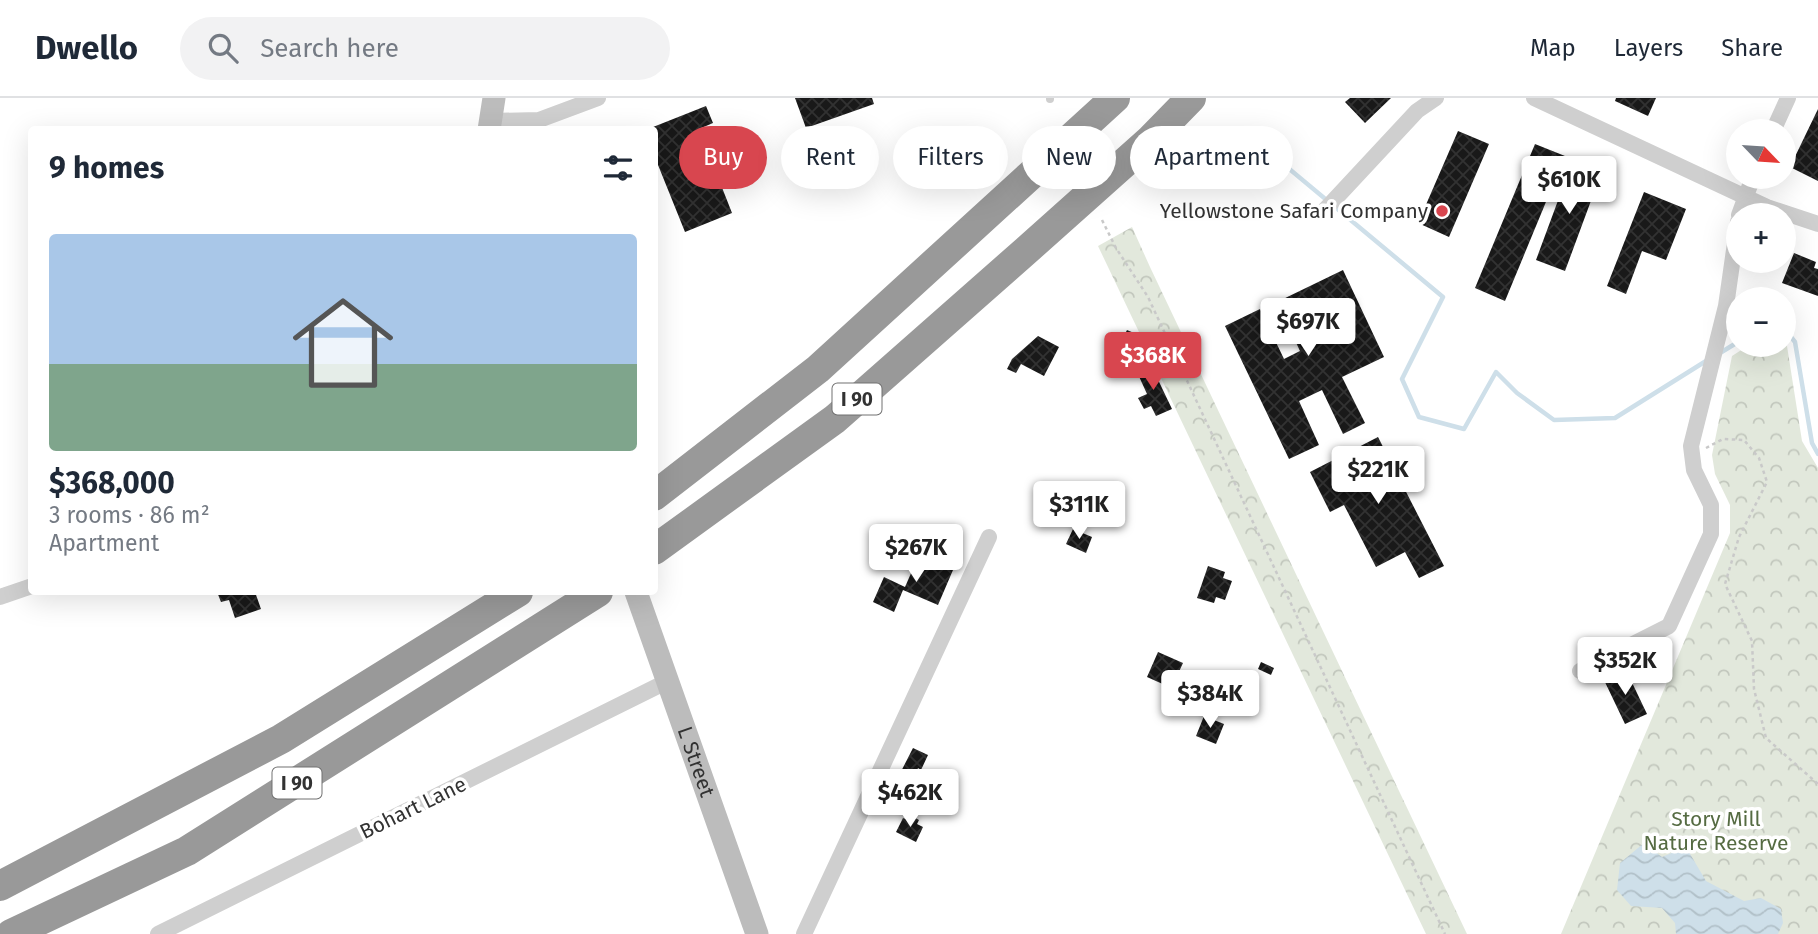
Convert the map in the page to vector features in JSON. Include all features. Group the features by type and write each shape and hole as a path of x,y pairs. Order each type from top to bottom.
{"highway":[{"name":"I 90","path":"658,493 818,369 1115,98"},
{"name":"I 90","path":"664,543 835,419 1150,140 1191,98"},
{"name":"I 90","path":"0,886 281,739 513,595"},
{"name":"I 90","path":"11,934 187,851 594,595"}],"street":[{"path":"494,98 490,125 539,120 598,98"},
{"path":"1322,213 1417,111 1437,98"},
{"path":"1534,98 1745,197 1818,224"},
{"path":"1778,119 1788,98"},
{"path":"1743,203 1748,189"},
{"path":"1580,671 1669,626 1711,534 1711,505 1694,470 1692,451 1723,316 1730,273"},
{"path":"804,934 989,537"},
{"path":"0,597 28,587"},
{"name":"L Street","path":"637,595 757,934"},
{"name":"Bohart Lane","path":"158,934 668,681"}],"path":[{"path":"1102,220 1116,248 1148,297 1445,934"},
{"path":"1692,451 1723,439 1745,440 1759,458 1767,482 1739,537 1725,584 1752,641 1754,689 1766,738 1818,784"}],"green space":[{"path":"1132,227 1467,934 1426,934 1098,246"},
{"name":"Story Mill Nature Reserve","path":"1732,357 1789,357 1802,441 1818,468 1818,934 1561,934 1730,533 1730,505 1715,474 1712,455"}],"water":[{"path":"1644,843 1662,857 1686,847 1706,881 1744,901 1761,898 1781,909 1783,923 1778,934 1676,934 1675,923 1662,908 1631,906 1617,890 1620,863"}],"building":[{"path":"795,98 872,98 874,104 805,126"},
{"path":"1350,98 1391,98 1365,123 1345,102"},
{"path":"1616,98 1656,98 1648,116 1615,101"},
{"path":"706,106 713,123 706,126 679,126 679,189 723,189 732,213 685,232 658,165 658,126 656,126"},
{"path":"1818,109 1818,181 1796,170 1796,155"},
{"path":"1458,131 1489,144 1449,237 1418,223"},
{"path":"1535,144 1565,156 1505,301 1475,288"},
{"path":"1573,160 1602,171 1565,271 1536,260"},
{"path":"1644,192 1686,209 1666,260 1642,251 1626,294 1607,286"},
{"path":"1796,254 1816,262 1814,268 1818,269 1818,296 1782,283 1786,273 1796,273"},
{"path":"1343,270 1384,357 1342,377 1365,423 1343,434 1322,390 1299,401 1319,445 1289,459 1225,326 1260,309 1284,359 1300,351 1277,302"},
{"path":"1127,330 1134,333 1125,349 1119,346"},
{"path":"1038,336 1059,347 1044,376 1021,364 1016,373 1007,369 1012,359"},
{"path":"1151,365 1172,409 1156,416 1151,406 1144,409 1138,398 1147,394 1137,372"},
{"path":"1378,437 1444,566 1419,578 1405,552 1376,567 1344,505 1330,512 1310,472"},
{"path":"1064,498 1083,507 1073,527 1055,519"},
{"path":"1073,529 1092,537 1086,553 1066,544"},
{"path":"919,555 953,570 938,605 903,590 894,612 873,602 884,577 905,587"},
{"path":"1208,566 1225,572 1223,578 1232,581 1225,600 1216,597 1214,603 1197,598"},
{"path":"218,595 256,595 261,609 235,618 229,600 221,602"},
{"path":"1158,652 1183,663 1177,676 1181,678 1176,690 1147,677"},
{"path":"1261,662 1274,668 1271,675 1258,669"},
{"path":"1626,670 1647,714 1625,724 1604,680"},
{"path":"1189,682 1211,690 1206,703 1200,701 1198,707 1182,702"},
{"path":"1204,716 1224,724 1216,744 1196,736"},
{"path":"913,748 928,755 921,770 918,768 905,800 890,793"},
{"path":"910,815 919,820 917,824 923,827 916,842 896,832 903,818 908,820"}],"waterway":[{"path":"1293,172 1443,297 1402,379 1419,417 1464,429 1496,372 1517,393 1554,420 1615,418 1706,361"},
{"path":"1796,348 1812,443 1818,454"},
{"path":"1720,353 1726,349"}],"place":[{"name":"Yellowstone Safari Company","path":"1442,211"}]}
